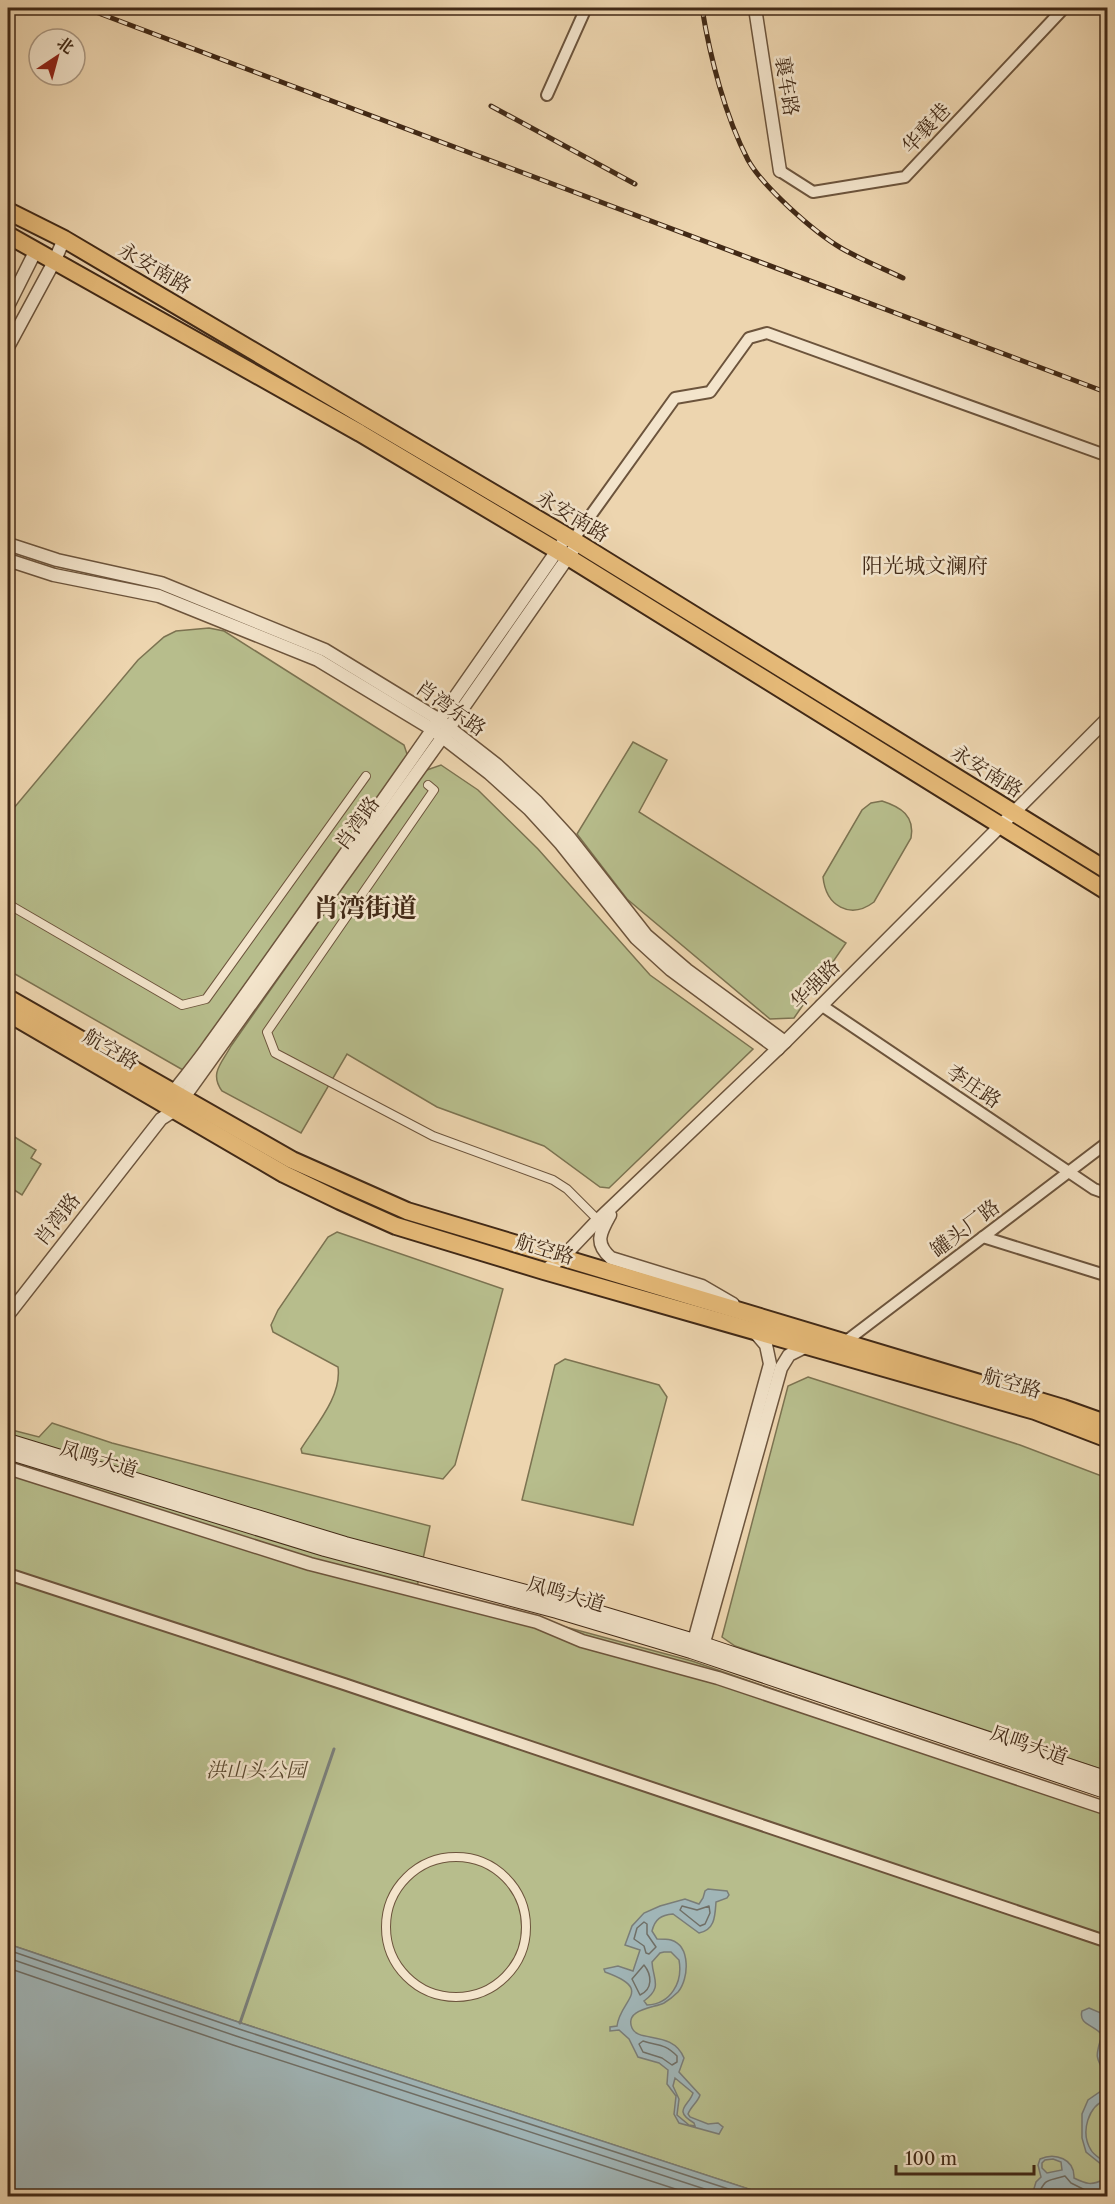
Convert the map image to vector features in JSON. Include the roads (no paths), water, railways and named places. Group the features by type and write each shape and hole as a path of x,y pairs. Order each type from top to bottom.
{"main road":[{"name":"永安南路","path":"8,211 64,239 573,540 1107,871"},
{"name":"永安南路","path":"8,235 360,433 562,554 1107,892"},
{"name":"航空路","path":"8,998 171,1105 406,1211 562,1258 753,1323 807,1346 1035,1411 1107,1425"},
{"name":"航空路","path":"8,1013 171,1105 284,1173 396,1226 544,1271 753,1323 845,1342 1063,1408 1107,1425"},
{"name":"凤鸣大道","path":"8,1441 365,1555"},
{"name":"凤鸣大道","path":"8,1452 423,1570 557,1611 698,1648 1107,1779"},
{"name":"凤鸣大道","path":"698,1648 1107,1792"}],"street":[{"path":"547,95 586,8"},
{"name":"襄车路","path":"755,8 780,171"},
{"name":"华襄巷","path":"780,171 813,192 905,177 1064,8"},
{"path":"8,347 64,239"},
{"path":"8,306 36,250"},
{"path":"573,540 675,398 710,392 749,338 767,333 1107,456"},
{"name":"肖湾路","path":"171,1105 228,1018 435,724 573,540"},
{"name":"肖湾东路","path":"8,544 57,560 161,583 325,650 446,732 529,809 561,844 636,938 653,954 671,970 781,1046"},
{"name":"肖湾路","path":"8,1315 171,1105 446,732 562,554"},
{"name":"肖湾东路","path":"8,560 54,575 170,600 318,660 435,724"},
{"name":"华强路","path":"544,1271 562,1258 598,1220 781,1046 1107,718"},
{"path":"8,904 182,1005 206,999 366,776"},
{"path":"428,785 434,790 267,1032 275,1053 433,1136 554,1180 567,1189 598,1220"},
{"name":"李庄路","path":"821,1005 1068,1172 1094,1189 1107,1194"},
{"name":"罐头厂路","path":"845,1342 1107,1142"},
{"path":"618,1202 601,1230 600,1244 603,1251 611,1258 702,1286 753,1323 766,1345 770,1364 698,1648"},
{"path":"983,1237 1107,1275"},
{"path":"698,1648 781,1368 789,1355 807,1346"},
{"path":"8,1468 310,1564 537,1622 582,1641 718,1678 1107,1809"},
{"path":"8,1574 344,1684 1107,1942"},
{"path":"442,1857 462,1857 482,1861 501,1872 515,1889 525,1909 527,1930 523,1952 510,1973 492,1989 469,1997 444,1997 421,1989 402,1973 390,1952 385,1928 389,1904 401,1882 419,1866 442,1857"}],"water":[{"path":"708,1889 727,1891 729,1895 716,1902 713,1922 708,1929 699,1933 673,1914 665,1915 655,1923 652,1931 657,1939 671,1940 682,1949 686,1971 678,1992 664,2003 636,2013 631,2022 632,2028 641,2035 664,2040 679,2049 684,2058 679,2072 700,2095 688,2114 708,2124 718,2123 723,2127 719,2134 679,2123 674,2114 676,2096 667,2084 668,2070 659,2063 638,2057 629,2039 619,2030 610,2031 610,2027 617,2026 632,1990 620,1978 605,1972 604,1969 618,1966 633,1971 640,1950 625,1945 632,1926 644,1913 685,1899 699,1904","holes":["664,1952 671,1952 679,1960 677,1984 663,2001 647,2005 644,2001 655,1987 652,1962","675,2078 693,2093 683,2111 687,2119 695,2126 689,2125 677,2115 679,2099 673,2086"]},
{"path":"8,1944 241,2023 770,2196 8,2196"},
{"path":"1089,2008 1101,2013 1107,2020 1107,2076 1097,2057 1102,2035 1081,2016 1082,2011"},
{"path":"1107,2087 1107,2099 1100,2102 1091,2113 1086,2135 1092,2151 1105,2160 1102,2136 1107,2129 1107,2190 1086,2196 1027,2196 1033,2192 1036,2182 1041,2177 1038,2165 1040,2159 1046,2157 1058,2157 1068,2162 1074,2178 1082,2182 1092,2183 1104,2179 1102,2165 1086,2152 1082,2138 1082,2114 1088,2100","holes":["1053,2159 1061,2162 1062,2170 1047,2173 1042,2168 1045,2160"]},
{"path":"1011,2193 1027,2196 1005,2196"}],"waterway":[{"path":"240,2023 334,1749"}],"railway":[{"path":"85,8 1108,393"},
{"path":"702,8 709,46 725,105 740,143 755,171 790,208 830,241 903,278"},
{"path":"491,106 635,184"}],"district":[{"name":"阳光城文澜府","path":"925,565"},
{"name":"肖湾街道","path":"365,908"}],"park label":[{"name":"洪山头公园","path":"256,1770"}]}
